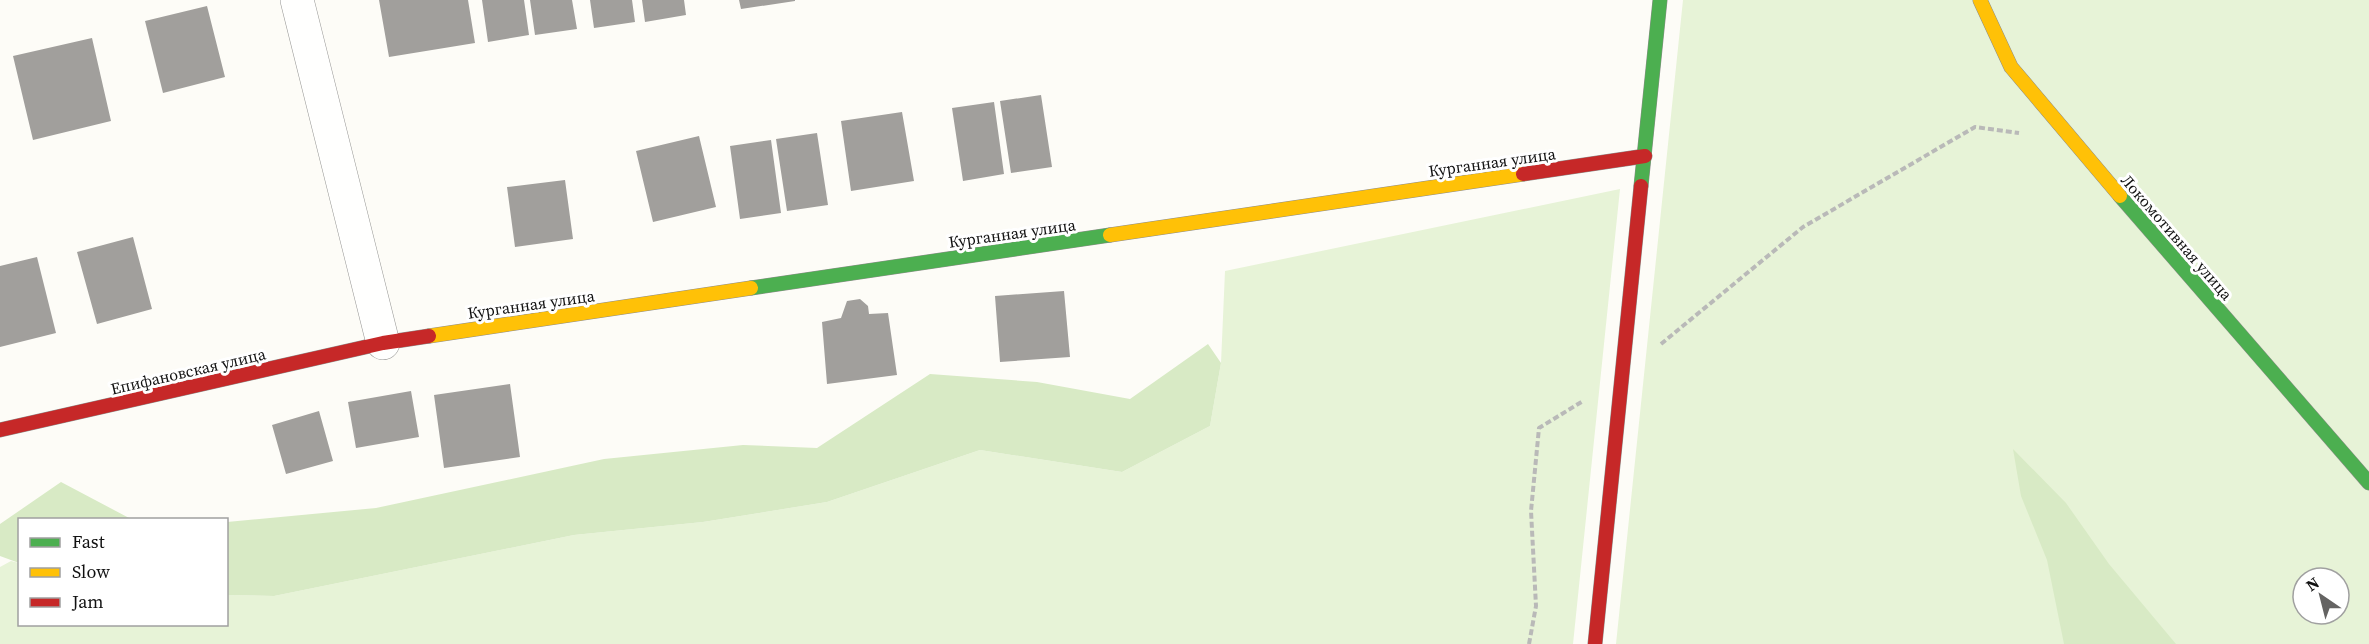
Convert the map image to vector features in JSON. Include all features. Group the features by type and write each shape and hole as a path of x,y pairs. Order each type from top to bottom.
{"street":[{"path":"297,0 384,343"},
{"path":"1595,644 1660,0"},
{"name":"Локомотивная улица","path":"1980,0 2011,67 2170,256 2369,483"},
{"name":"Курганная улица","path":"384,343 1644,156"},
{"name":"Епифановская улица","path":"0,430 384,343"}],"path":[{"path":"1529,644 1536,606 1531,511 1539,428 1622,377 1803,227 1975,127 2074,141"}],"green space":[{"path":"1683,0 2369,0 2369,644 1616,644"},
{"path":"1620,189 1573,644 0,644 0,567 11,561 18,563 18,626 228,626 228,595 274,596 574,535 703,522 827,502 980,450 1122,472 1210,426 1221,363 1225,271"},
{"path":"1208,344 1221,363 1210,426 1122,472 980,450 827,502 703,522 574,535 274,596 228,595 228,522 376,508 604,459 743,445 817,448 930,374 1037,382 1130,399"},
{"path":"2013,449 2066,503 2109,564 2176,644 2064,644 2047,560 2021,496"},
{"path":"61,482 129,518 18,518 18,563 0,556 0,524"}],"building":[{"path":"379,0 468,0 475,43 389,57"},
{"path":"482,0 524,0 529,35 488,42"},
{"path":"530,0 572,0 577,29 535,35"},
{"path":"590,0 632,0 635,22 594,28"},
{"path":"642,0 684,0 686,15 645,22"},
{"path":"739,0 795,0 795,1 741,9"},
{"path":"207,6 225,77 163,93 145,21"},
{"path":"92,38 111,121 33,140 13,56"},
{"path":"1041,95 1052,167 1011,173 1000,101"},
{"path":"994,102 1004,174 963,181 952,108"},
{"path":"902,112 914,181 851,191 841,121"},
{"path":"817,133 828,205 787,211 776,139"},
{"path":"699,136 716,207 653,222 636,151"},
{"path":"771,140 781,213 740,219 730,146"},
{"path":"565,180 573,239 515,247 507,187"},
{"path":"133,237 152,309 97,324 77,252"},
{"path":"37,257 56,333 0,347 0,266"},
{"path":"1064,291 1070,357 1000,362 995,296"},
{"path":"860,299 868,306 869,314 888,313 897,375 827,384 822,322 841,318 847,301"},
{"path":"510,384 520,457 444,468 434,395"},
{"path":"411,391 419,437 356,448 348,402"},
{"path":"319,411 333,461 286,474 272,425"}],"traffic: fast":[{"path":"1641,186 1660,0"},
{"path":"2120,196 2369,483"},
{"path":"751,288 1110,235"}],"traffic: slow":[{"path":"1980,0 2011,67 2120,196"},
{"path":"1110,235 1523,174"},
{"path":"429,336 751,288"}],"traffic: jam":[{"path":"1523,174 1645,156"},
{"path":"1595,644 1641,186"},
{"path":"0,430 383,343 429,336"}]}
